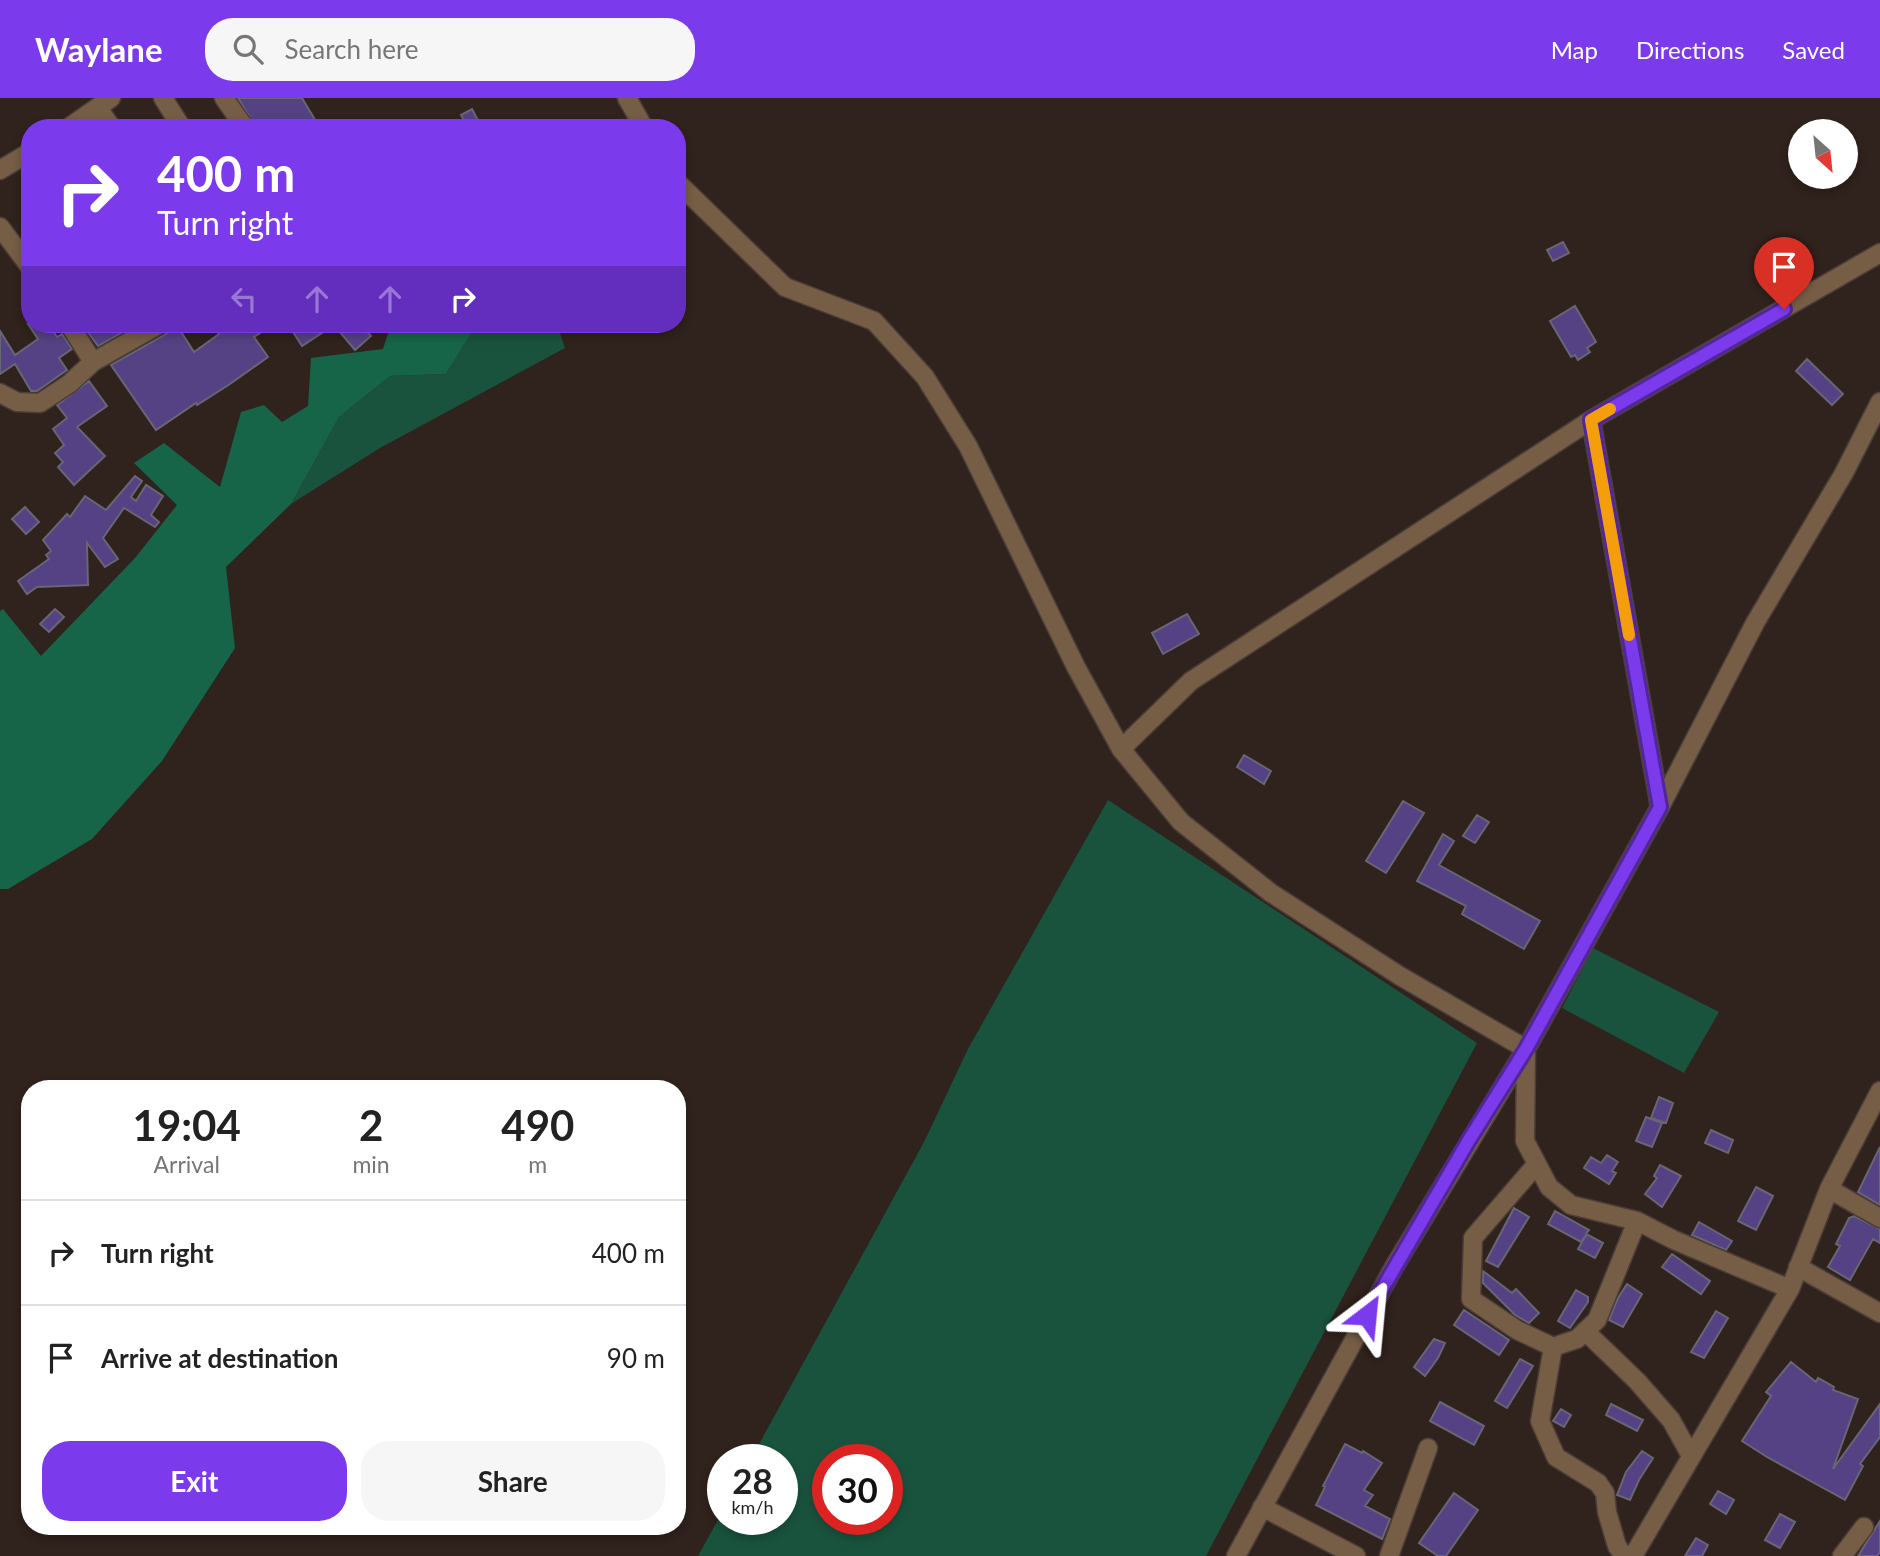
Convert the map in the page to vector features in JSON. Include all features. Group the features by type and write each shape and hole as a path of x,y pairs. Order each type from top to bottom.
{"street":[{"path":"163,98 176,119"},
{"path":"224,98 239,119"},
{"path":"627,98 639,119"},
{"path":"81,119 105,103"},
{"path":"0,170 21,157"},
{"path":"686,191 785,287 874,321 925,377 968,446 1076,667 1121,749 1181,822 1271,892 1399,976 1526,1049"},
{"path":"0,227 21,255"},
{"path":"1121,749 1191,681 1591,420 1880,253"},
{"path":"75,333 93,362"},
{"path":"0,393 17,402 40,403 69,384 93,362 144,333"},
{"path":"1236,1556 1394,1267 1526,1049 1660,807 1755,623 1844,473 1880,402"},
{"path":"1591,420 1660,807"},
{"path":"1526,1049 1525,1141 1549,1187 1571,1205 1637,1221 1674,1240 1790,1289"},
{"path":"1633,1556 1790,1289 1829,1189 1873,1120 1880,1091"},
{"path":"1536,1165 1473,1238 1471,1299 1517,1330 1553,1347 1577,1339 1597,1320 1637,1221"},
{"path":"1829,1189 1880,1218"},
{"path":"1798,1267 1880,1313"},
{"path":"1585,1331 1637,1381 1671,1420 1690,1457"},
{"path":"1553,1347 1540,1421 1556,1457 1598,1483 1605,1493 1606,1512 1617,1546 1624,1556"},
{"path":"1389,1556 1428,1448"},
{"path":"1262,1507 1356,1556"},
{"path":"1842,1556 1864,1527"}],"green space":[{"path":"388,333 471,333 446,374 390,376 339,417 291,504 226,567 235,648 162,761 92,839 8,889 0,889 0,611 3,609 41,656 135,558 177,505 134,463 164,443 220,487 241,412 264,405 282,422 308,406 311,358 383,349"},
{"path":"471,333 560,333 565,348 380,448 291,504 339,417 390,376 446,374"},
{"path":"1108,800 1477,1043 1206,1556 698,1556 710,1535 798,1535 798,1444 759,1444 924,1142 968,1049"},
{"path":"1593,948 1719,1012 1684,1073 1562,1008"}],"building":[{"path":"238,98 302,98 315,119 251,119"},
{"path":"472,109 477,119 463,119 461,115"},
{"path":"1563,242 1569,253 1553,261 1547,250"},
{"path":"1575,306 1596,342 1587,348 1590,352 1578,360 1575,355 1571,357 1550,321"},
{"path":"0,331 15,355 38,339 34,333 54,333 57,337 62,334 72,349 59,358 67,370 37,391 31,391 15,364 0,374"},
{"path":"89,333 121,333 98,346"},
{"path":"182,333 194,352 218,333 260,333 254,337 268,357 156,430 111,365 166,334"},
{"path":"294,333 322,333 302,346"},
{"path":"341,333 368,333 371,336 355,350"},
{"path":"1807,359 1843,394 1832,405 1796,371"},
{"path":"89,381 107,406 77,427 105,456 74,485 58,467 63,462 55,453 64,445 53,429 67,418 57,405"},
{"path":"135,476 142,481 131,497 136,501 146,485 163,496 151,515 159,522 155,527 124,508 103,538 118,559 105,567 87,543 88,585 37,587 27,594 18,581 49,559 46,555 51,551 43,540 67,514 70,517 85,496 106,510"},
{"path":"25,507 39,522 26,534 12,519"},
{"path":"55,609 64,617 49,632 40,624"},
{"path":"1187,614 1199,634 1163,654 1152,633"},
{"path":"1244,755 1271,771 1264,784 1237,767"},
{"path":"1403,801 1424,813 1386,873 1366,861"},
{"path":"1477,815 1489,822 1475,843 1463,836"},
{"path":"1443,834 1454,841 1439,865 1540,921 1524,949 1462,914 1466,906 1417,881"},
{"path":"1659,1097 1673,1103 1666,1123 1651,1118"},
{"path":"1646,1117 1662,1123 1652,1147 1636,1141"},
{"path":"1711,1130 1733,1140 1728,1153 1705,1143"},
{"path":"1880,1147 1880,1205 1858,1192"},
{"path":"1607,1155 1618,1162 1612,1171 1616,1173 1609,1184 1584,1168 1591,1157 1601,1163"},
{"path":"1660,1165 1681,1176 1662,1207 1645,1194 1657,1178 1654,1176"},
{"path":"1756,1187 1773,1196 1756,1230 1738,1221"},
{"path":"1514,1208 1529,1217 1498,1267 1486,1261"},
{"path":"1555,1211 1589,1230 1586,1234 1603,1243 1595,1258 1578,1249 1586,1235 1581,1242 1548,1224"},
{"path":"1854,1216 1880,1229 1880,1243 1873,1239 1850,1280 1828,1267 1840,1246 1836,1244 1849,1218"},
{"path":"1699,1222 1732,1241 1726,1250 1692,1235"},
{"path":"1672,1254 1710,1281 1701,1294 1662,1267"},
{"path":"1483,1271 1512,1293 1516,1289 1539,1313 1529,1323 1515,1315 1483,1283"},
{"path":"1627,1284 1642,1294 1623,1327 1609,1320"},
{"path":"1576,1290 1588,1297 1588,1302 1570,1328 1558,1321"},
{"path":"1464,1310 1509,1340 1499,1355 1454,1325"},
{"path":"1716,1311 1728,1318 1704,1358 1691,1352"},
{"path":"1434,1339 1445,1343 1425,1376 1414,1367"},
{"path":"1520,1359 1533,1366 1507,1408 1495,1401"},
{"path":"1791,1362 1816,1382 1818,1378 1834,1387 1833,1390 1858,1399 1833,1469 1880,1404 1880,1437 1860,1464 1863,1466 1845,1500 1742,1441 1771,1396 1766,1392"},
{"path":"1440,1402 1484,1426 1474,1445 1430,1421"},
{"path":"1611,1404 1643,1420 1637,1431 1606,1415"},
{"path":"1561,1409 1571,1415 1564,1427 1553,1421"},
{"path":"1345,1444 1382,1463 1364,1490 1373,1495 1365,1506 1390,1519 1382,1539 1316,1505"},
{"path":"1642,1451 1653,1458 1630,1500 1617,1495 1626,1472"},
{"path":"1718,1491 1734,1500 1726,1514 1710,1504"},
{"path":"1454,1493 1478,1510 1446,1556 1438,1556 1419,1543"},
{"path":"1780,1514 1795,1522 1780,1548 1765,1540"},
{"path":"1880,1521 1880,1552 1877,1556 1858,1556"},
{"path":"1696,1538 1708,1545 1702,1556 1685,1556"}],"slow traffic":[{"path":"1610,409 1591,420 1629,635"}],"route":[{"path":"1367,1315 1469,1140 1526,1049 1660,807 1591,420 1784,309"}]}
